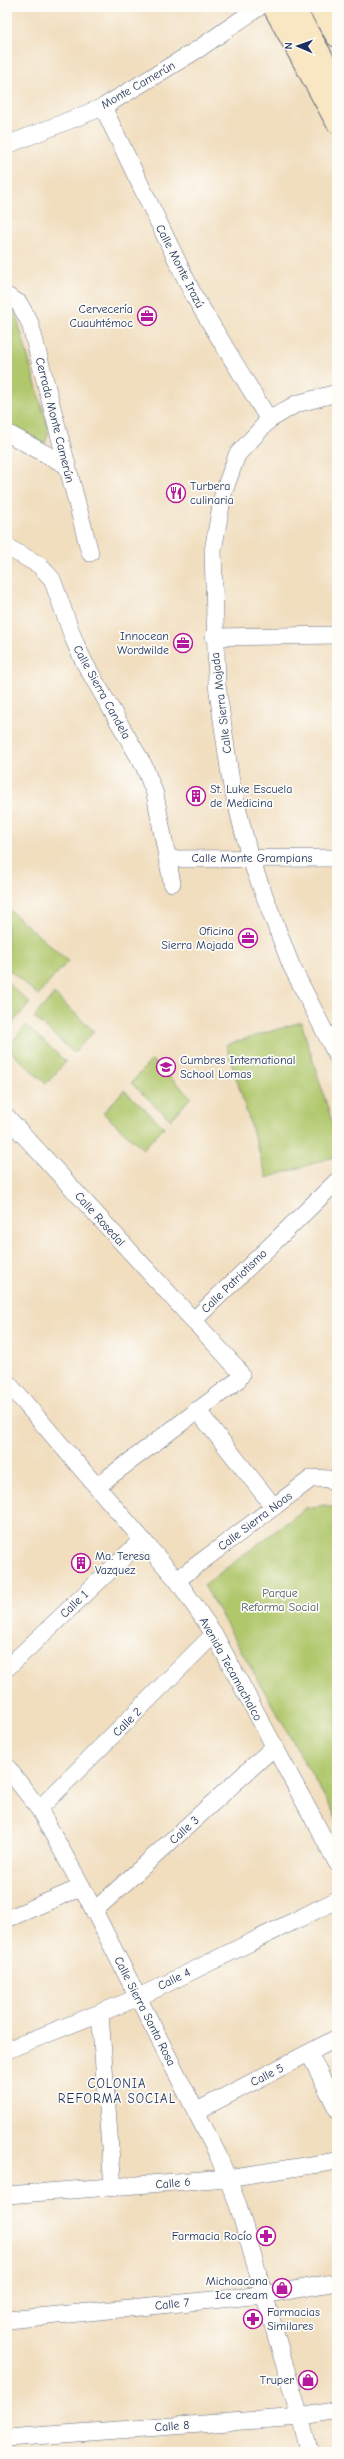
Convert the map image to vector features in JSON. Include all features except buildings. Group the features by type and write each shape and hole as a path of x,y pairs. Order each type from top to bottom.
{"main road":[{"path":"274,7 337,122"},
{"path":"293,7 337,84"},
{"path":"319,7 337,36"}],"street":[{"name":"Monte Camerún","path":"7,145 103,107 200,48 260,7"},
{"name":"Calle Monte Irazú","path":"103,107 194,296 269,420"},
{"name":"Cerrada Monte Camerún","path":"7,296 19,303 30,322 90,553"},
{"name":"Calle Sierra Mojada","path":"337,393 296,404 269,420 237,455 223,494 213,551 214,637 217,685 231,782 250,858 291,965 337,1056"},
{"path":"7,433 66,465"},
{"name":"Calle Sierra Candela","path":"7,546 39,564 52,579 74,640 84,662 146,773 154,794 172,883"},
{"path":"214,637 337,635"},
{"name":"Calle Monte Grampians","path":"167,859 337,858"},
{"name":"Calle Rosedal","path":"7,1117 193,1321"},
{"name":"Calle Patriotismo","path":"98,1486 237,1381 240,1375 237,1368 193,1321 337,1181"},
{"name":"Avenida Tecamachalco","path":"7,1382 98,1486 177,1580 214,1634 273,1748 337,1863"},
{"path":"197,1410 274,1507"},
{"name":"Calle Sierra Noas","path":"177,1580 312,1478 329,1479 337,1485"},
{"name":"Calle 1","path":"7,1668 142,1540"},
{"name":"Calle 2","path":"39,1809 214,1634"},
{"name":"Calle 3","path":"94,1911 273,1748"},
{"name":"Calle Sierra Santa Rosa","path":"7,1767 39,1809 82,1887 137,1998 197,2111 227,2178 264,2295 310,2452"},
{"path":"7,1918 82,1887"},
{"name":"Calle 4","path":"7,2050 137,1998 337,1900"},
{"path":"100,2014 113,2188"},
{"name":"Calle 5","path":"197,2111 337,2038"},
{"path":"309,2053 337,2109"},
{"name":"Calle 6","path":"7,2195 227,2178 337,2160"},
{"name":"Calle 7","path":"7,2320 264,2295 337,2282"},
{"name":"Calle 8","path":"7,2438 300,2417 337,2410"}],"green space":[{"path":"7,307 15,311 49,432 45,444 7,423"},
{"path":"7,908 68,961 38,995 7,968"},
{"path":"7,982 30,1003 7,1030"},
{"path":"54,994 94,1031 74,1053 34,1017"},
{"path":"301,1022 337,1138 337,1156 267,1178 226,1045"},
{"path":"26,1025 66,1062 46,1084 7,1048"},
{"path":"152,1060 191,1097 171,1120 131,1083"},
{"path":"124,1090 164,1127 143,1149 103,1113"},
{"name":"Parque Reforma Social","path":"325,1505 337,1509 337,1819 204,1585 306,1508"}],"place":[{"name":"Cervecería Cuauhtémoc","path":"147,316"},
{"name":"Turbera culinaria","path":"176,493"},
{"name":"Innocean Wordwilde","path":"183,643"},
{"name":"St. Luke Escuela de Medicina","path":"196,796"},
{"name":"Oficina Sierra Mojada","path":"248,938"},
{"name":"Cumbres International School Lomas","path":"166,1067"},
{"name":"Ma. Teresa Vazquez","path":"81,1563"},
{"name":"Farmacia Rocío","path":"266,2236"},
{"name":"Michoacana Ice cream","path":"282,2288"},
{"name":"Farmacias Similares","path":"253,2319"},
{"name":"Truper","path":"308,2380"}],"district":[{"name":"COLONIA REFORMA SOCIAL","path":"117,2090"}]}
